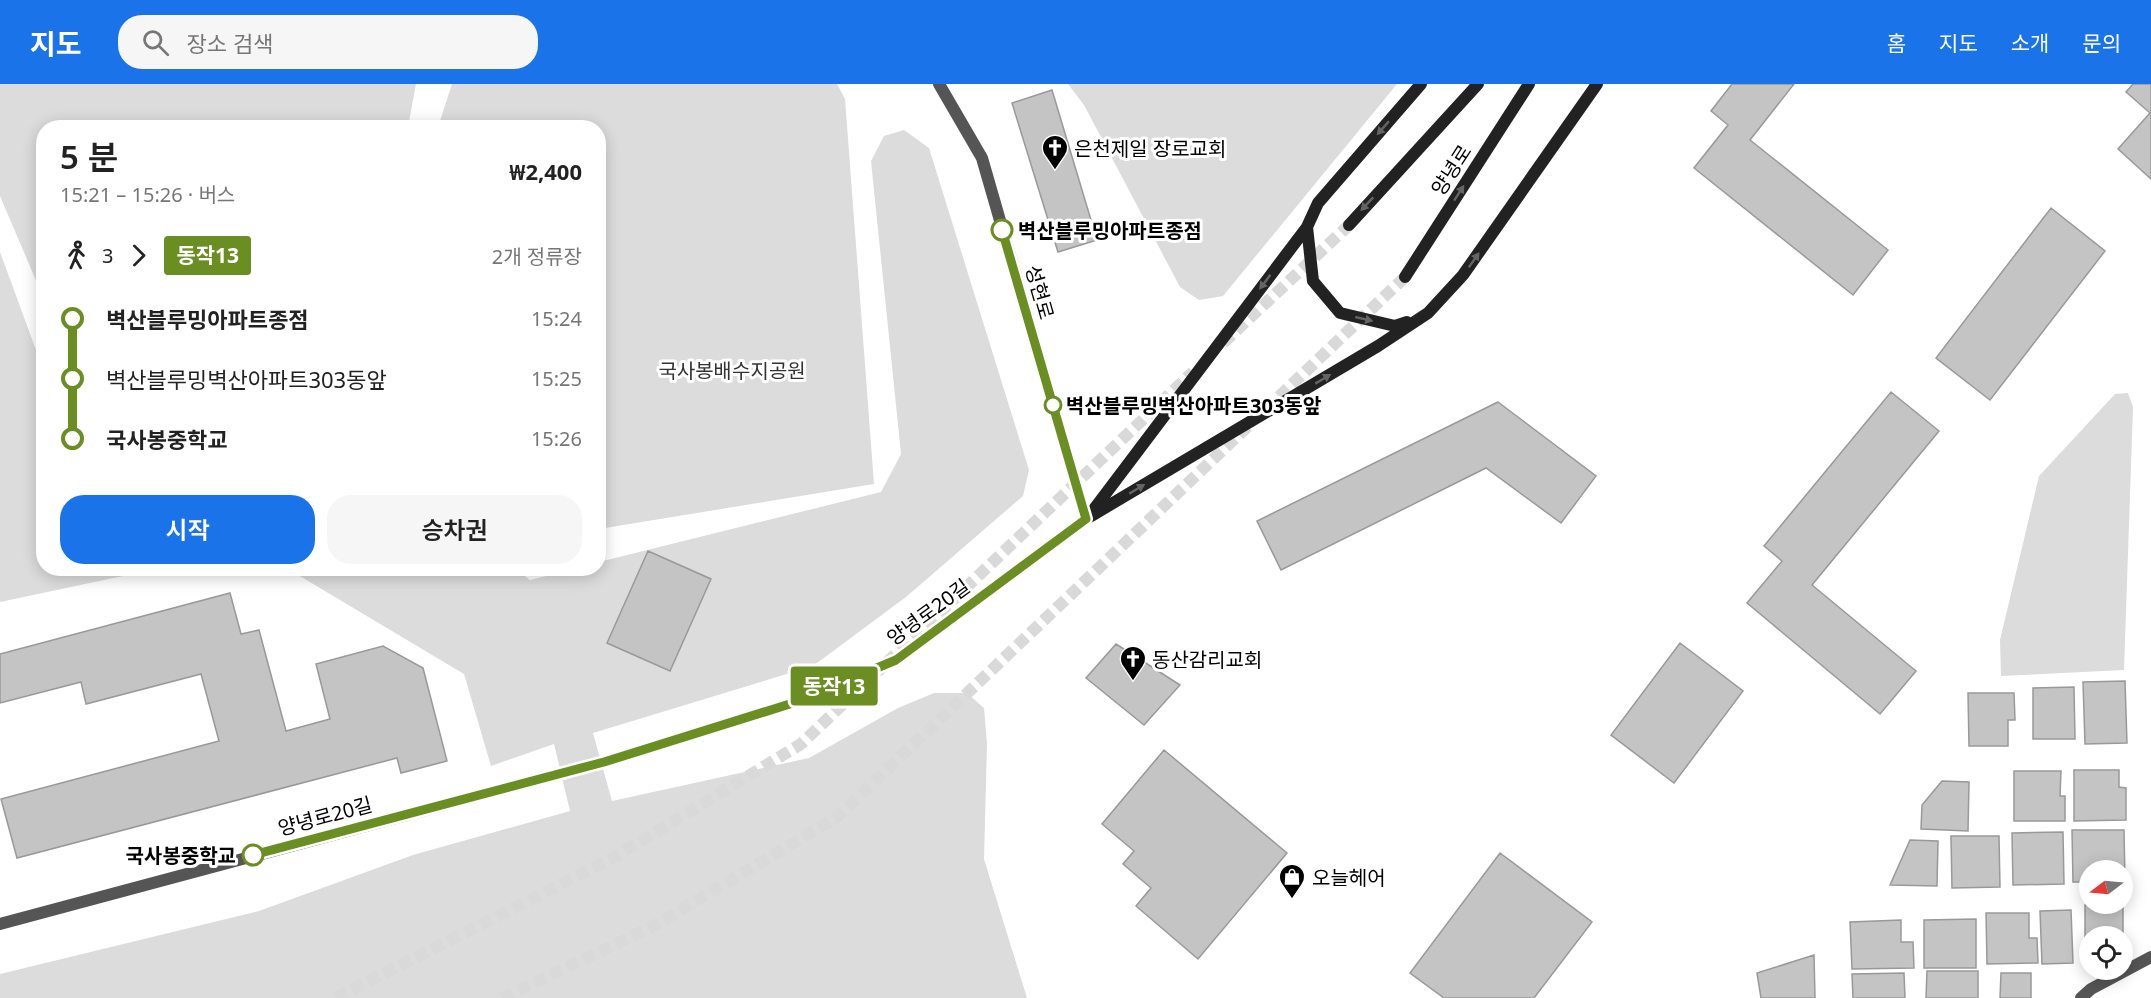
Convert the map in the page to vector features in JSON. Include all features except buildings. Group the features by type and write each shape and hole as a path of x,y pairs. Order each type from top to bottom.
{"main road":[{"path":"1086,519 1307,227 1318,203 1421,84"},
{"name":"양녕로","path":"1349,225 1478,84"},
{"name":"양녕로","path":"1405,278 1529,84"},
{"path":"1086,519 1378,346 1428,313 1463,275 1597,84"},
{"path":"1307,227 1313,281 1340,314 1395,326 1428,313"}],"street":[{"name":"성현로","path":"939,84 982,158 1086,519"},
{"name":"양녕로20길","path":"604,762 793,703 896,660 1086,519"},
{"name":"양녕로20길","path":"0,924 556,775"},
{"path":"2081,998 2091,989 2151,957"}],"green space":[{"path":"0,84 416,84 409,120 36,120 36,281 0,196"},
{"name":"국사봉배수지공원","path":"452,84 837,84 845,99 874,484 606,528 606,120 440,120"},
{"path":"1068,84 1397,84 1223,296 1199,300 1180,287 1084,105"},
{"path":"904,130 929,148 1029,470 1023,496 906,597 813,666 593,733 612,801 809,758 898,708 934,693 967,693 984,708 987,744 984,859 1027,998 0,998 0,974 259,911 413,855 570,811 554,744 491,766 464,674 300,576 525,576 530,580 546,576 606,576 606,560 881,492 901,454 871,161 884,136"},
{"path":"0,252 36,350 36,576 123,576 0,602"},
{"path":"2128,393 2133,407 2124,670 2001,676 2000,640 2039,476 2115,394"}],"tunnel":[{"path":"1223,343 1349,225"},
{"path":"1266,409 1405,277"},
{"path":"336,998 618,855 801,744 1193,372"},
{"path":"502,998 652,927 837,817 1249,425"},
{"path":"556,775 604,762"}],"bus line":[{"name":"동작13","path":"253,855 604,762 793,703 896,660 1086,519 1002,230"}],"place":[{"name":"은천제일 장로교회","path":"1055,171"},
{"name":"벽산블루밍아파트종점","path":"1002,230"},
{"name":"벽산블루밍벽산아파트303동앞","path":"1053,405"},
{"name":"동산감리교회","path":"1133,682"},
{"name":"국사봉중학교","path":"253,855"},
{"name":"오늘헤어","path":"1292,900"}]}
